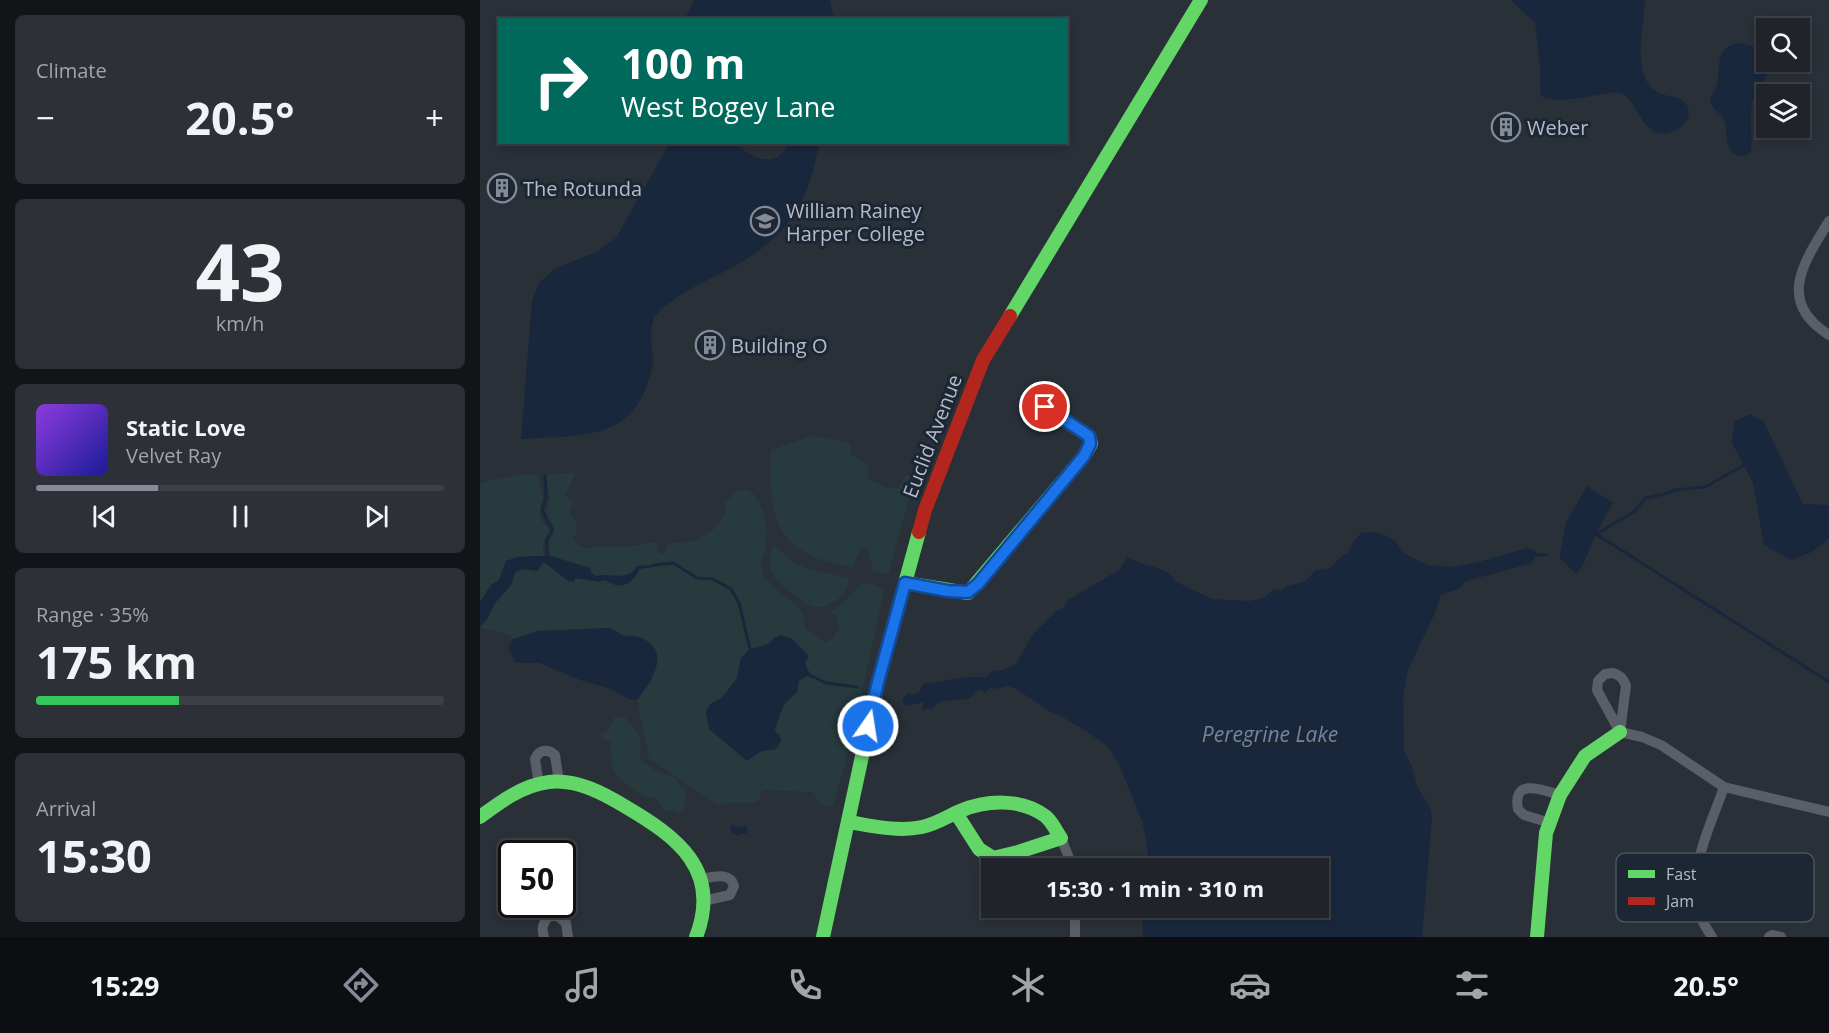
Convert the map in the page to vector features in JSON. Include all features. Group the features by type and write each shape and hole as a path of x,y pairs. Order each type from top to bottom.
{"street":[{"name":"Euclid Avenue","path":"823,937 878,682 925,510 958,418 983,360 1201,0"},
{"path":"1829,221 1807,258 1798,286 1803,309 1819,328 1829,334"},
{"path":"905,583 948,591 968,592 978,584 1084,456 1090,444 1089,436 1030,397"},
{"path":"1605,674 1619,675 1624,679 1626,686 1620,732 1597,690 1598,681 1605,674"},
{"path":"1537,937 1546,834 1560,795 1585,756 1620,732 1642,737 1661,745 1724,787 1829,812"},
{"path":"539,785 535,759 543,750 555,755 559,782"},
{"path":"480,817 518,792 548,782 586,787 606,795 659,827 682,848 700,879 703,902 696,937"},
{"path":"1700,853 1724,787"},
{"path":"1550,823 1524,814 1518,809 1516,802 1518,794 1523,789 1534,788 1560,795"},
{"path":"849,822 899,829 922,827 965,808 992,802 1020,805 1046,816 1061,838 1069,858"},
{"path":"956,813 979,849 993,858 1061,838"},
{"path":"700,879 727,876 732,880 734,886 730,895 703,902"},
{"path":"544,937 543,923 549,916 558,916 566,924 568,937"},
{"path":"1075,918 1075,937"},
{"path":"1704,922 1712,937"},
{"path":"1769,937 1772,935 1781,937"}],"green space":[{"path":"811,436 851,443 851,454 869,466 868,479 888,488 898,488 906,475 915,477 889,572 883,574 871,571 872,564 867,548 862,548 854,560 854,568 818,559 801,550 780,528 772,500 771,450"},
{"path":"575,473 565,496 574,501 570,511 571,516 577,522 573,538 578,545 587,548 632,546 656,542 659,553 664,554 667,546 673,543 696,541 714,529 725,514 725,503 737,491 748,489 760,504 766,523 766,544 760,562 765,578 802,612 806,630 825,642 833,639 839,627 836,615 830,612 842,605 861,584 873,585 884,591 851,742 833,807 821,805 813,792 763,790 757,802 717,804 649,759 637,700 653,678 640,637 622,635 610,628 538,631 513,639 510,635 480,628 495,603 511,585 516,572 544,562 574,578 609,581 615,585 637,575 639,569 653,567 637,566 633,573 596,577 591,572 551,556 549,545 555,529 546,511 550,497 547,474","holes":["774,638 797,692 785,705 778,718 776,749 762,751 710,704 735,682 743,656"]},
{"path":"518,475 538,475 542,497 540,515 549,530 543,542 543,556 509,560 504,565 499,580 491,585 480,602 480,484"},
{"path":"773,545 794,563 848,578 846,590 837,600 825,606 808,605 783,586 774,575 770,562"},
{"path":"623,716 632,725 640,740 639,759 661,774 672,776 686,792 684,810 678,813 664,810 656,798 638,793 613,769 610,742 602,739 601,733 609,729 614,718"}],"water":[{"path":"694,0 830,0 834,18 685,18"},
{"path":"1511,0 1645,0 1641,54 1646,79 1653,89 1679,98 1687,104 1689,114 1687,119 1678,129 1659,134 1649,128 1630,100 1621,93 1612,92 1566,100 1544,98 1540,90 1535,23"},
{"path":"1739,43 1756,48 1756,72 1767,72 1763,84 1756,84 1756,95 1752,103 1751,151 1742,156 1730,150 1724,120 1710,101 1717,84 1720,58 1731,45"},
{"path":"669,144 736,144 756,157 768,159 781,154 789,144 819,144 815,165 801,203 779,234 747,259 679,296 654,317 651,334 653,363 646,389 635,408 622,421 606,429 587,434 521,439 532,301 539,283 554,269 598,251 616,238"},
{"path":"1750,414 1764,422 1803,504 1829,505 1829,538 1812,552 1790,560 1764,545 1753,483 1732,443 1734,422"},
{"path":"1587,486 1613,503 1576,574 1560,558 1560,554 1566,522"},
{"name":"Peregrine Lake","path":"1373,532 1385,535 1396,542 1402,552 1427,565 1452,567 1527,548 1534,549 1537,554 1532,563 1466,581 1459,589 1441,595 1408,670 1403,696 1404,750 1418,788 1430,807 1432,817 1422,937 1143,937 1142,918 1329,918 1329,858 1147,858 1143,824 1118,762 1107,746 1085,730 1050,712 1009,686 990,688 985,693 979,689 969,699 940,701 932,709 927,708 922,711 924,702 905,706 902,701 908,693 912,695 919,692 923,684 966,677 986,677 992,671 1002,670 1016,664 1033,634 1056,611 1063,608 1068,600 1119,570 1128,557 1166,572 1176,582 1212,599 1249,601 1264,598 1274,589 1281,591 1286,586 1304,582 1316,570 1330,568 1348,553 1353,542 1361,533"},
{"path":"551,556 590,568 596,576 624,576 637,566 656,565 639,569 630,582 620,586 602,580 600,582 575,578 574,582 568,581 544,562 537,571 522,569 515,572 511,585 495,603 488,618 480,627 480,602 491,585 499,580 506,561 517,557"},
{"path":"610,628 622,635 641,638 651,644 656,651 657,659 653,676 637,700 628,699 608,688 583,681 539,663 516,663 508,648 513,639 538,631"},
{"path":"781,635 792,639 809,656 805,663 810,674 799,681 797,692 784,704 774,731 780,735 781,741 776,749 762,751 747,761 709,729 706,712 710,704 722,698 737,678 741,658 750,649 770,644 774,638"},
{"path":"732,825 746,826 748,831 738,836 731,832"}],"waterway":[{"path":"1595,535 1635,511 1645,498 1675,490 1705,487 1744,465"},
{"path":"545,476 546,499 542,509 552,528 547,539 547,558"},
{"path":"1596,534 1829,682"},
{"path":"1533,555 1547,555"},
{"path":"654,565 673,563 697,578 713,579 731,589 739,603 751,649"},
{"path":"807,674 826,683 857,687"}],"traffic: fast":[{"path":"1010,316 1201,0"},
{"path":"905,583 968,593 1084,456 1091,444 1089,436 1030,397"},
{"path":"823,937 878,682 919,532"},
{"path":"1537,937 1546,833 1560,795 1585,756 1620,732"},
{"path":"480,817 521,790 539,784 570,783 599,792 645,818 677,844 690,858 699,874 703,893 703,913 696,937"},
{"path":"849,822 886,828 922,827 970,807 1003,803 1036,810 1052,823 1061,838 993,858 979,849 956,813"}],"traffic: jam":[{"path":"919,532 925,510 983,360 1010,316"}],"place":[{"name":"Weber","path":"1506,127"},
{"name":"The Rotunda","path":"502,188"},
{"name":"William Rainey Harper College","path":"765,221"},
{"name":"Building O","path":"710,345"}],"route":[{"path":"868,726 905,583 948,591 968,592 978,584 1084,456 1090,444 1089,436 1045,407"}]}
